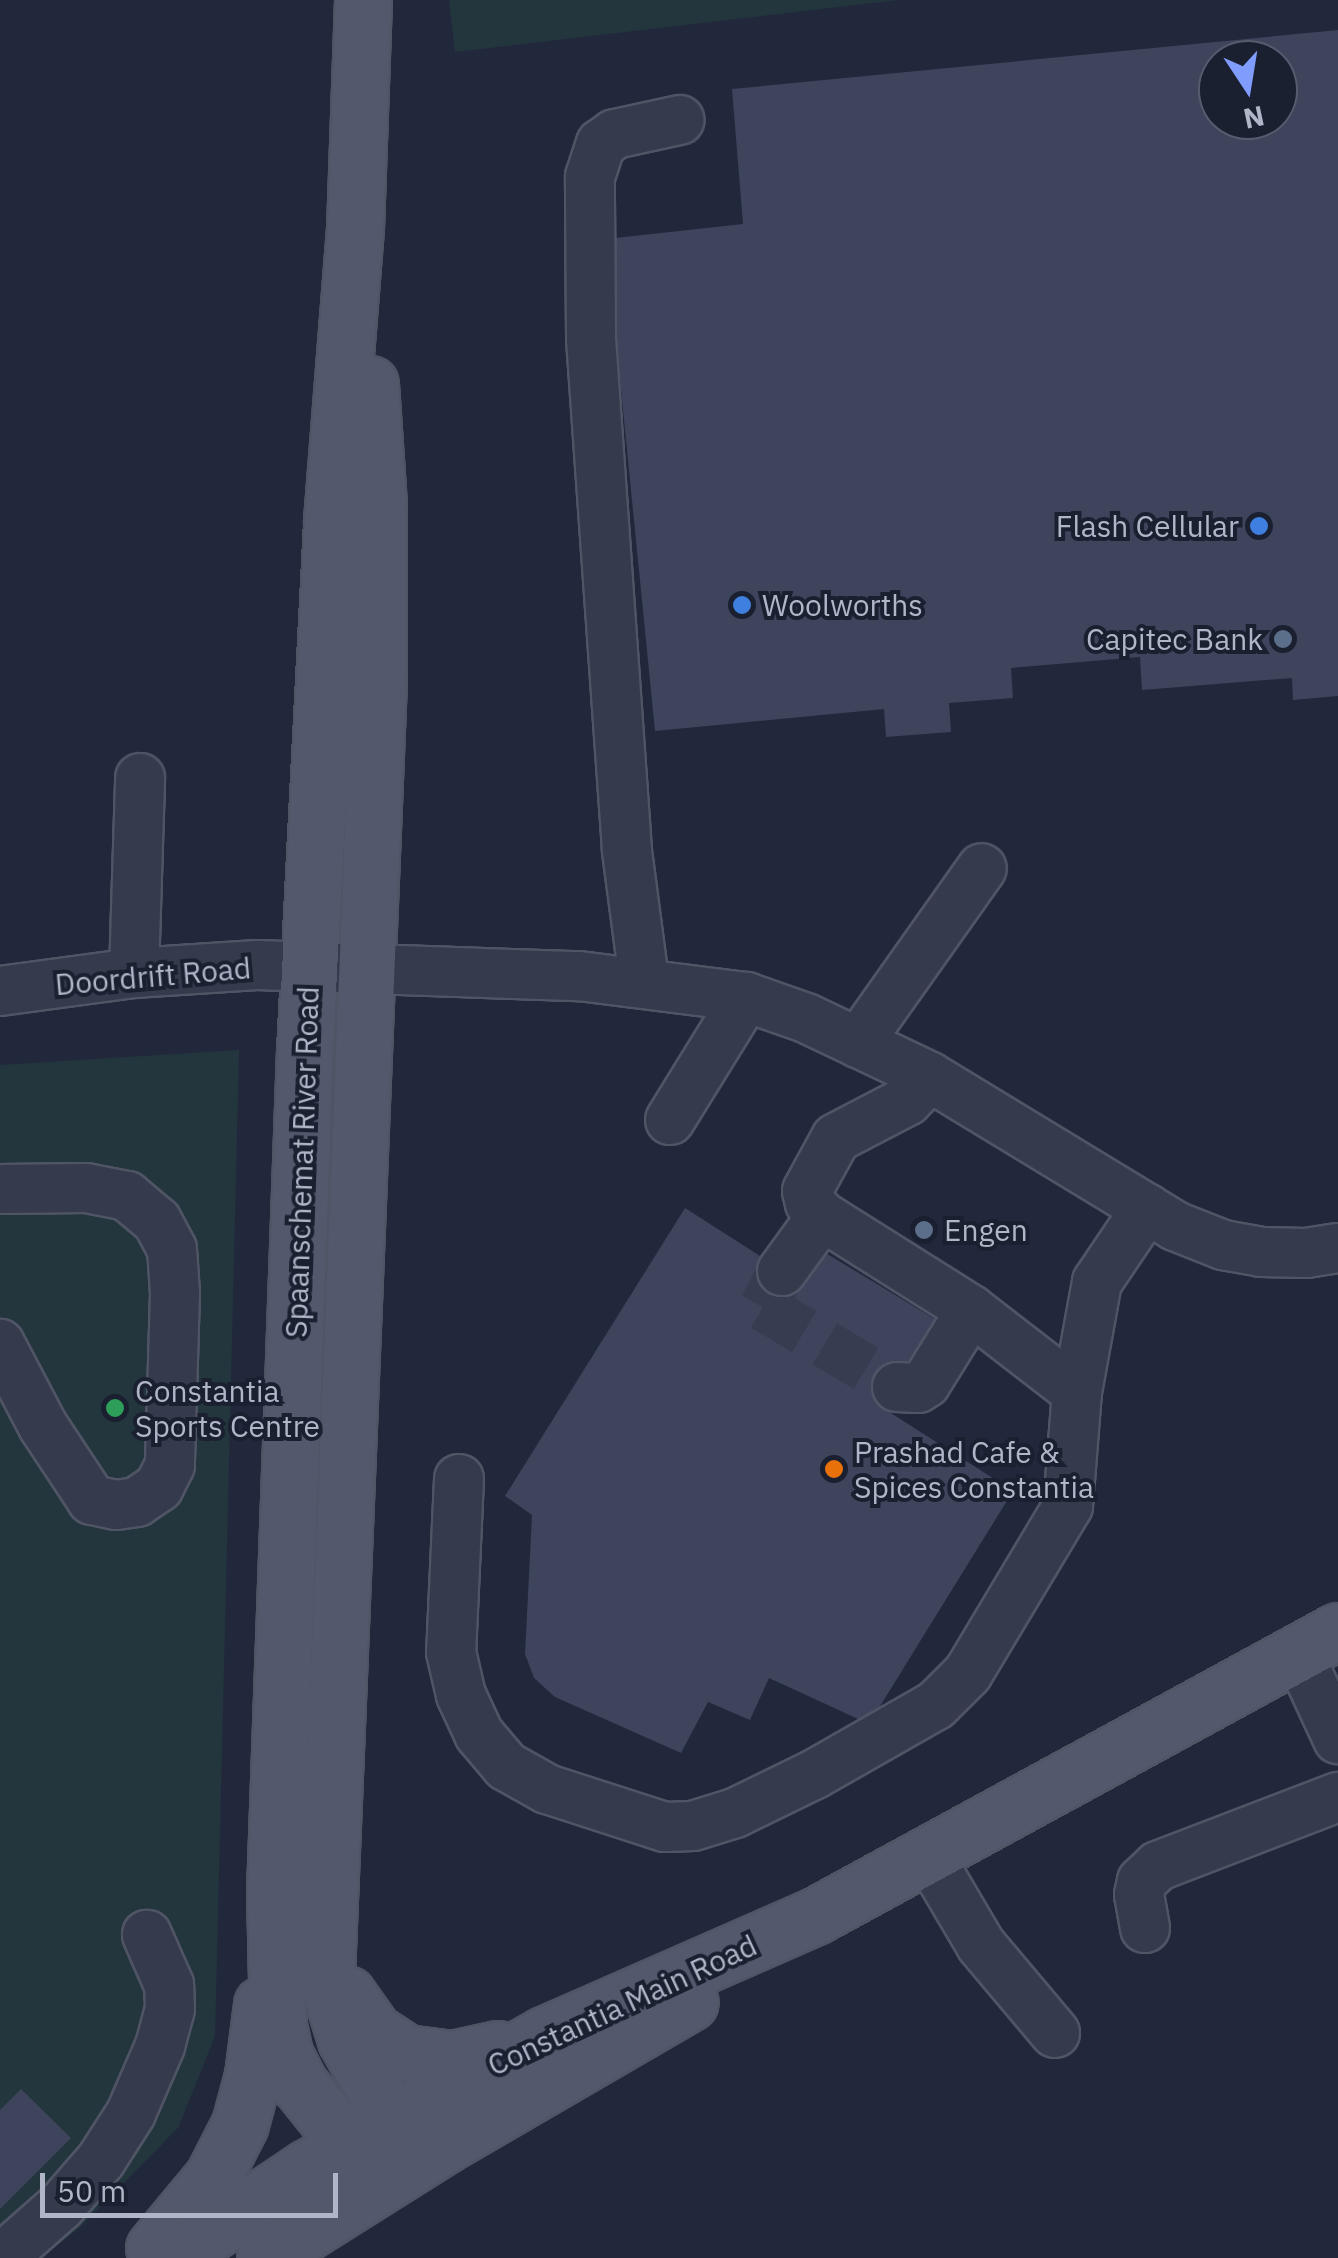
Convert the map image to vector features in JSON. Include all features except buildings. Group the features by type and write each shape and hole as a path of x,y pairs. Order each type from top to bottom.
{"main road":[{"name":"Spaanschemat River Road","path":"363,0 355,228 332,522 309,966 274,1892 278,2025 284,2054 300,2084 384,2153"},
{"name":"Spaanschemat River Road","path":"355,228 378,504 378,681 340,1702 325,1930 326,1976 333,2010 384,2153"},
{"name":"Constantia Main Road","path":"265,2258 384,2153 544,2036 818,1915 1318,1642"},
{"path":"144,2258 213,2177 246,2108 256,2060 274,1892"},
{"name":"Constantia Main Road","path":"173,2258 667,2018 818,1915"},
{"path":"325,1930 354,2005 374,2032 396,2049 422,2058 452,2059 544,2036"}],"street":[{"path":"644,980 626,850 591,340 590,177 600,144 616,134 678,120"},
{"path":"134,973 140,778"},
{"path":"858,1042 982,868"},
{"name":"Doordrift Road","path":"0,992 134,973 309,966 644,980 746,996 858,1042 930,1077 1175,1226 1223,1245 1291,1252 1338,1248"},
{"path":"670,1120 746,996"},
{"path":"930,1077 907,1101 836,1138 808,1190 810,1203 822,1216 970,1310 1077,1392"},
{"path":"0,1189 86,1188 126,1196 157,1220 172,1249 175,1293 170,1465 159,1487 137,1502 116,1505 92,1500 43,1426 0,1344"},
{"path":"459,1479 452,1652 460,1696 479,1734 506,1766 547,1790 665,1828 693,1826 735,1813 815,1774 952,1692 968,1673 1068,1506 1077,1392 1097,1282 1146,1208"},
{"path":"782,1270 822,1216"},
{"path":"897,1387 918,1388 926,1382 970,1310"},
{"path":"1318,1642 1338,1739"},
{"path":"1145,1928 1139,1895 1142,1882 1158,1866 1338,1796"},
{"path":"928,1855 981,1945 1055,2033"},
{"path":"2,2258 61,2206 101,2160 131,2113 160,2046 170,2008 169,1986 147,1935"}],"shaded area":[{"path":"449,0 898,0 455,52"},
{"name":"Constantia Sports Centre","path":"239,1050 215,2036 178,2128 78,2229 41,2258 0,2258 0,1065"}],"tunnel":[{"path":"782,1271 763,1307 897,1387"}],"place":[{"name":"Flash Cellular","path":"1259,526"},
{"name":"Woolworths","path":"742,605"},
{"name":"Capitec Bank","path":"1283,639"},
{"name":"Engen","path":"924,1230"},
{"name":"Constantia Sports Centre","path":"115,1408"},
{"name":"Prashad Cafe & Spices Constantia","path":"834,1469"}]}
